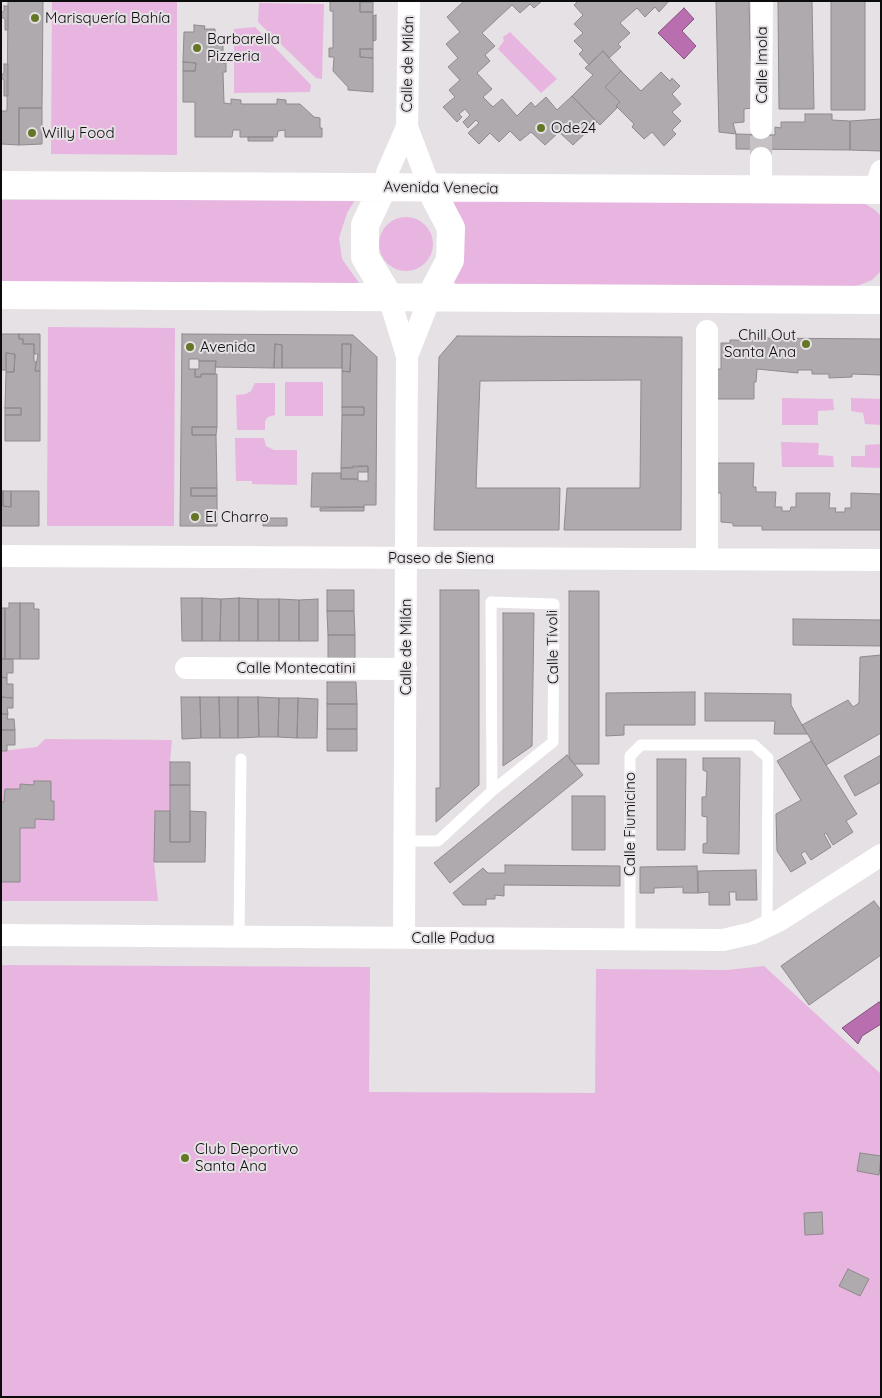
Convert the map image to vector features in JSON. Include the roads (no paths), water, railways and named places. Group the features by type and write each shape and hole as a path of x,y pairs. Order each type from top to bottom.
{"street":[{"name":"Calle de Milán","path":"409,1 407,127 430,188"},
{"name":"Calle Imola","path":"761,128 762,1"},
{"name":"Calle de Milán","path":"383,187 407,127"},
{"path":"761,158 761,190"},
{"name":"Avenida Venecia","path":"1,186 761,190 879,187"},
{"path":"383,187 366,225 365,257 389,297"},
{"path":"430,188 451,228 450,260 430,298"},
{"path":"1,295 879,299"},
{"name":"Calle de Milán","path":"389,297 407,356 404,938"},
{"name":"Calle de Milán","path":"407,356 430,298"},
{"path":"707,331 707,559"},
{"name":"Paseo de Siena","path":"1,556 881,560"},
{"name":"Calle Montecatini","path":"186,668 406,669"},
{"name":"Calle Padua","path":"1,935 723,940 767,928 879,860"}],"lane":[{"name":"Calle Tívoli","path":"405,841 438,841 492,790 553,742 554,604 491,602 492,790"},
{"name":"Calle Fiumicino","path":"630,939 630,756 641,745 754,745 768,758 767,928"},
{"path":"239,937 241,759"}],"tunnel":[{"path":"761,128 761,158"}],"place":[{"name":"Marisquería Bahía","path":"35,18"},
{"name":"Barbarella Pizzeria","path":"197,48"},
{"name":"Ode24","path":"541,128"},
{"name":"Willy Food","path":"32,133"},
{"name":"Chill Out Santa Ana","path":"806,344"},
{"name":"Avenida","path":"190,347"},
{"name":"El Charro","path":"195,517"},
{"name":"Club Deportivo Santa Ana","path":"185,1158"}]}
